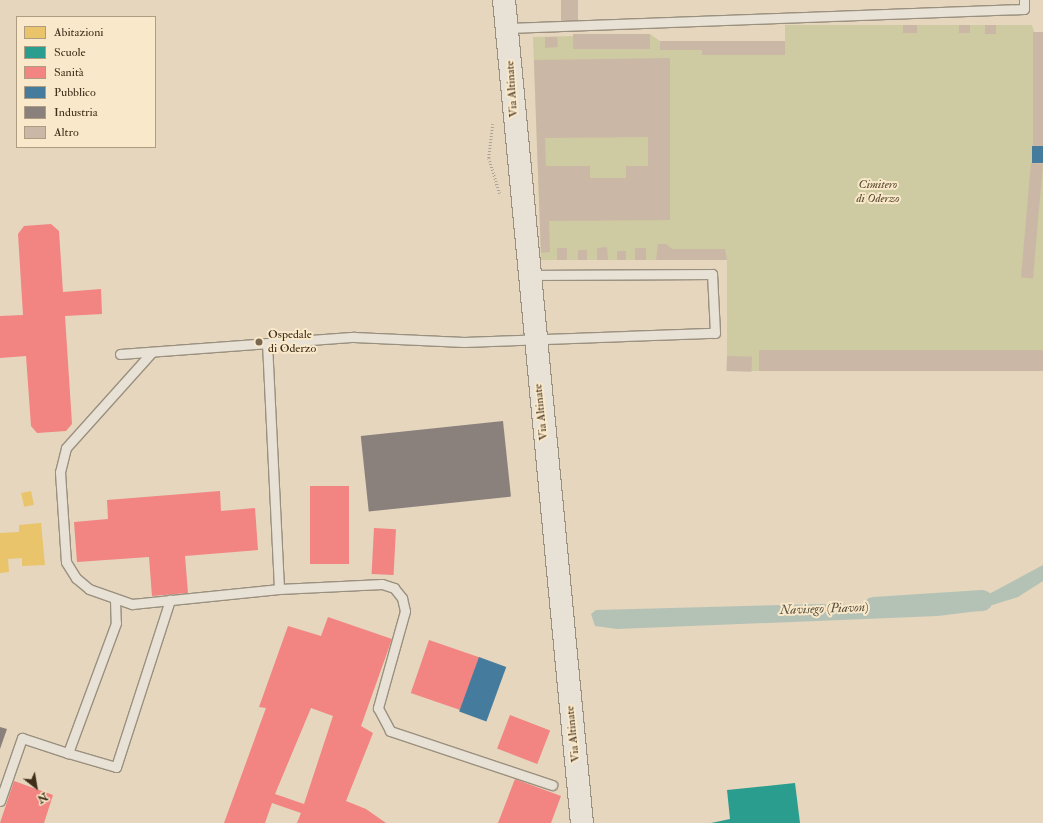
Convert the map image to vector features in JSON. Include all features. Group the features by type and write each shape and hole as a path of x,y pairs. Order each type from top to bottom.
{"street":[{"name":"Via Altinate","path":"504,0 508,28 528,275 582,823"}],"lane":[{"path":"508,28 1024,9 1024,0"},
{"path":"120,354 354,337 464,342 534,338 715,333 712,274 528,275"},
{"path":"267,343 279,589"},
{"path":"152,352 66,448 60,472 66,562 76,578 90,590 115,600 132,604 279,589 382,584 394,588 402,598 405,611 378,708 390,731 552,785"},
{"path":"68,753 116,623 115,600"},
{"path":"0,801 22,738 116,767 170,600"}],"green space":[{"name":"Cimitero di Oderzo","path":"785,25 1032,25 1034,32 1043,32 1043,370 727,371 727,260 541,260 533,37 650,34 660,41 785,41"}],"water":[{"path":"1043,565 1043,581 1018,597 970,612 938,616 617,629 595,626 591,614 596,610 821,604 940,606 989,594"}],"building: Abitazioni":[{"path":"31,491 34,505 24,507 21,493"},
{"path":"41,523 45,565 22,566 22,558 8,559 9,572 0,573 0,533 19,532 19,525"}],"building: Scuole":[{"path":"795,783 800,823 711,823 730,819 727,790"}],"building: Sanità":[{"path":"51,224 59,231 63,292 101,289 102,314 65,316 72,424 66,431 37,433 31,426 26,356 0,358 0,316 23,315 18,234 24,226"},
{"path":"310,486 349,486 349,564 310,564"},
{"path":"220,491 221,511 255,508 258,550 185,556 188,593 152,596 149,557 77,562 74,522 108,519 107,500"},
{"path":"374,528 396,529 394,575 372,574"},
{"path":"328,617 392,639 361,726 373,733 346,801 366,809 386,823 297,823 301,813 272,803 265,823 224,823 266,708 259,707 288,626 321,636","holes":["311,708 333,716 304,804 275,794"]},
{"path":"429,640 479,657 461,710 411,693"},
{"path":"510,715 550,730 537,764 497,749"},
{"path":"515,779 561,796 551,823 498,823"},
{"path":"14,781 53,795 44,823 0,823"}],"building: Pubblico":[{"path":"1032,146 1043,146 1043,163 1032,163"},
{"path":"479,657 506,667 486,721 459,712"}],"building: Industria":[{"path":"503,421 511,497 369,512 361,436"},
{"path":"0,727 7,729 0,749"}],"building: Altro":[{"path":"561,0 578,0 578,22 561,22"},
{"path":"903,25 917,25 917,33 903,33"},
{"path":"959,25 970,25 970,33 959,33"},
{"path":"985,25 996,25 996,34 985,34"},
{"path":"1033,32 1043,32 1043,146 1033,146"},
{"path":"573,34 650,34 650,49 573,49"},
{"path":"545,37 557,37 558,47 545,48"},
{"path":"660,41 785,41 785,55 702,55 702,50 660,50"},
{"path":"670,58 670,220 549,221 550,252 541,253 534,60","holes":["648,137 648,166 626,166 626,178 590,178 590,166 546,166 545,138"]},
{"path":"1031,163 1043,164 1033,279 1021,278"},
{"path":"658,244 666,244 672,249 725,249 727,260 656,260"},
{"path":"607,247 608,260 597,260 597,248"},
{"path":"557,248 567,248 567,260 557,260"},
{"path":"635,248 646,248 646,260 635,260"},
{"path":"578,250 587,250 587,260 578,260"},
{"path":"617,251 626,251 626,260 617,260"},
{"path":"759,350 1043,350 1043,371 759,371"},
{"path":"727,356 752,357 751,372 726,371"}],"waterway":[{"name":"Navisego (Piavon)","path":"873,607 982,600"}],"place":[{"name":"Ospedale di Oderzo","path":"259,342"}]}
